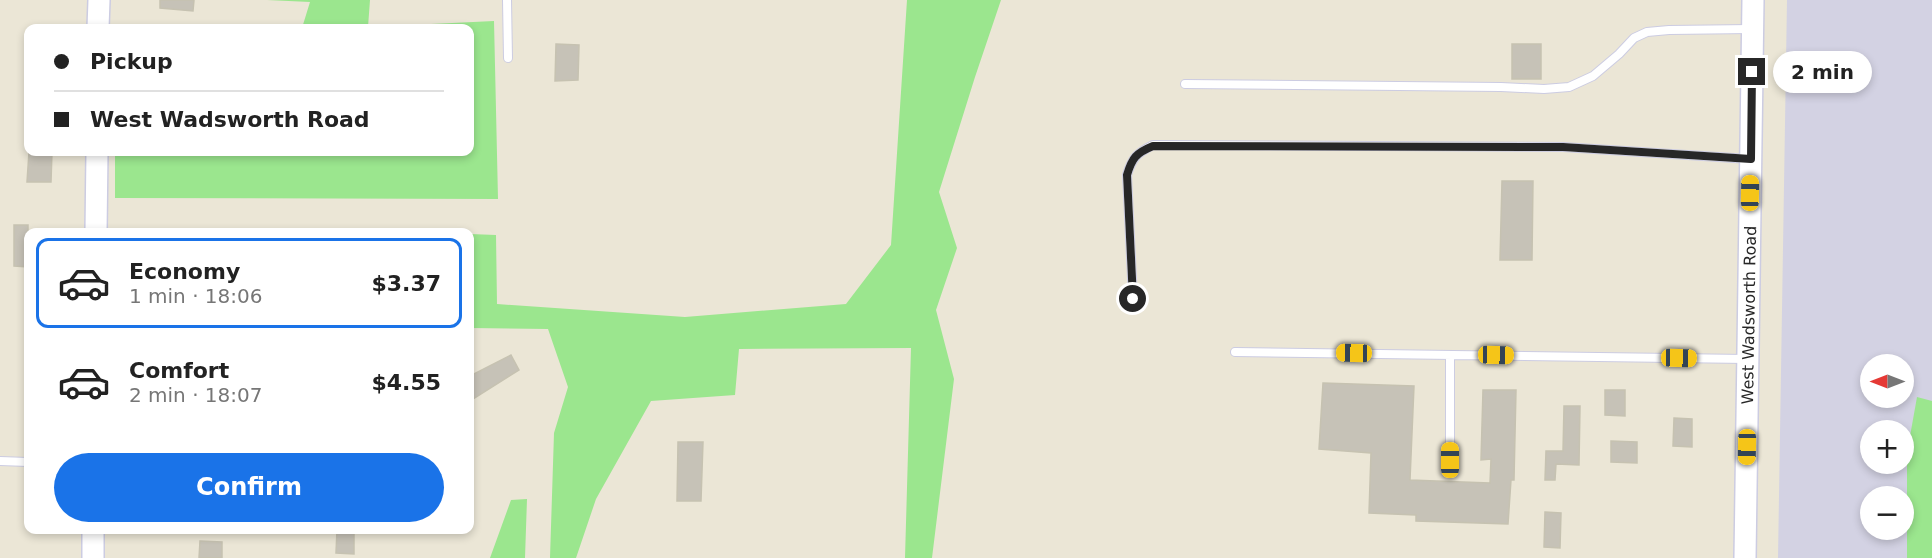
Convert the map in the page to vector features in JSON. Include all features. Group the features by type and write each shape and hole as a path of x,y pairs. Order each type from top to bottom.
{"main road":[{"path":"98,24 99,0"},
{"name":"West Wadsworth Road","path":"1745,558 1753,0"},
{"path":"96,228 97,156"},
{"path":"93,534 93,558"}],"lane":[{"path":"507,0 508,58"},
{"path":"1185,84 1544,89 1569,87 1593,76 1634,38 1647,32 1752,29"},
{"path":"1133,299 1127,175 1131,161 1141,151 1153,146 1563,147 1751,159"},
{"path":"1235,352 1748,358"},
{"path":"1450,355 1450,460"},
{"path":"0,461 24,462"}],"shaded area":[{"path":"1787,0 1932,0 1932,558 1778,558"}],"green space":[{"path":"267,0 370,0 368,24 303,24 310,2"},
{"path":"907,0 1001,0 939,192 957,248 936,310 954,379 932,558 905,558 911,348 739,349 735,395 651,401 596,499 576,558 550,558 554,433 568,387 548,329 474,328 474,234 496,235 497,304 685,317 846,304 891,245"},
{"path":"494,21 498,199 115,198 115,156 474,156 474,24 431,24"},
{"path":"1917,397 1932,401 1932,558 1907,558 1907,540 1914,540 1914,486 1907,486 1907,474 1914,474 1913,420"},
{"path":"527,499 525,558 490,558 511,500"}],"building":[{"path":"160,0 194,0 193,11 160,8"},
{"path":"556,44 579,45 578,80 555,81"},
{"path":"1512,44 1541,44 1541,79 1512,79"},
{"path":"29,156 52,156 51,182 27,182"},
{"path":"1502,181 1533,181 1532,260 1500,260"},
{"path":"14,225 28,225 28,228 24,228 24,267 14,266"},
{"path":"511,355 519,370 474,398 474,374"},
{"path":"1323,383 1414,386 1410,480 1490,483 1491,459 1481,460 1483,390 1516,390 1514,480 1511,480 1508,524 1416,521 1416,515 1369,513 1371,453 1319,449"},
{"path":"1605,390 1625,390 1625,416 1605,415"},
{"path":"1564,406 1580,406 1579,465 1556,464 1555,480 1545,480 1546,451 1563,451"},
{"path":"1674,418 1692,419 1692,447 1673,446"},
{"path":"1611,441 1637,442 1637,463 1611,462"},
{"path":"678,442 703,442 701,501 677,501"},
{"path":"1545,512 1561,513 1560,548 1544,547"},
{"path":"337,534 354,534 354,554 336,553"},
{"path":"200,541 222,542 222,558 199,558"}],"route":[{"path":"1133,299 1127,175 1131,161 1141,151 1153,146 1563,147 1751,159 1752,72"}]}
